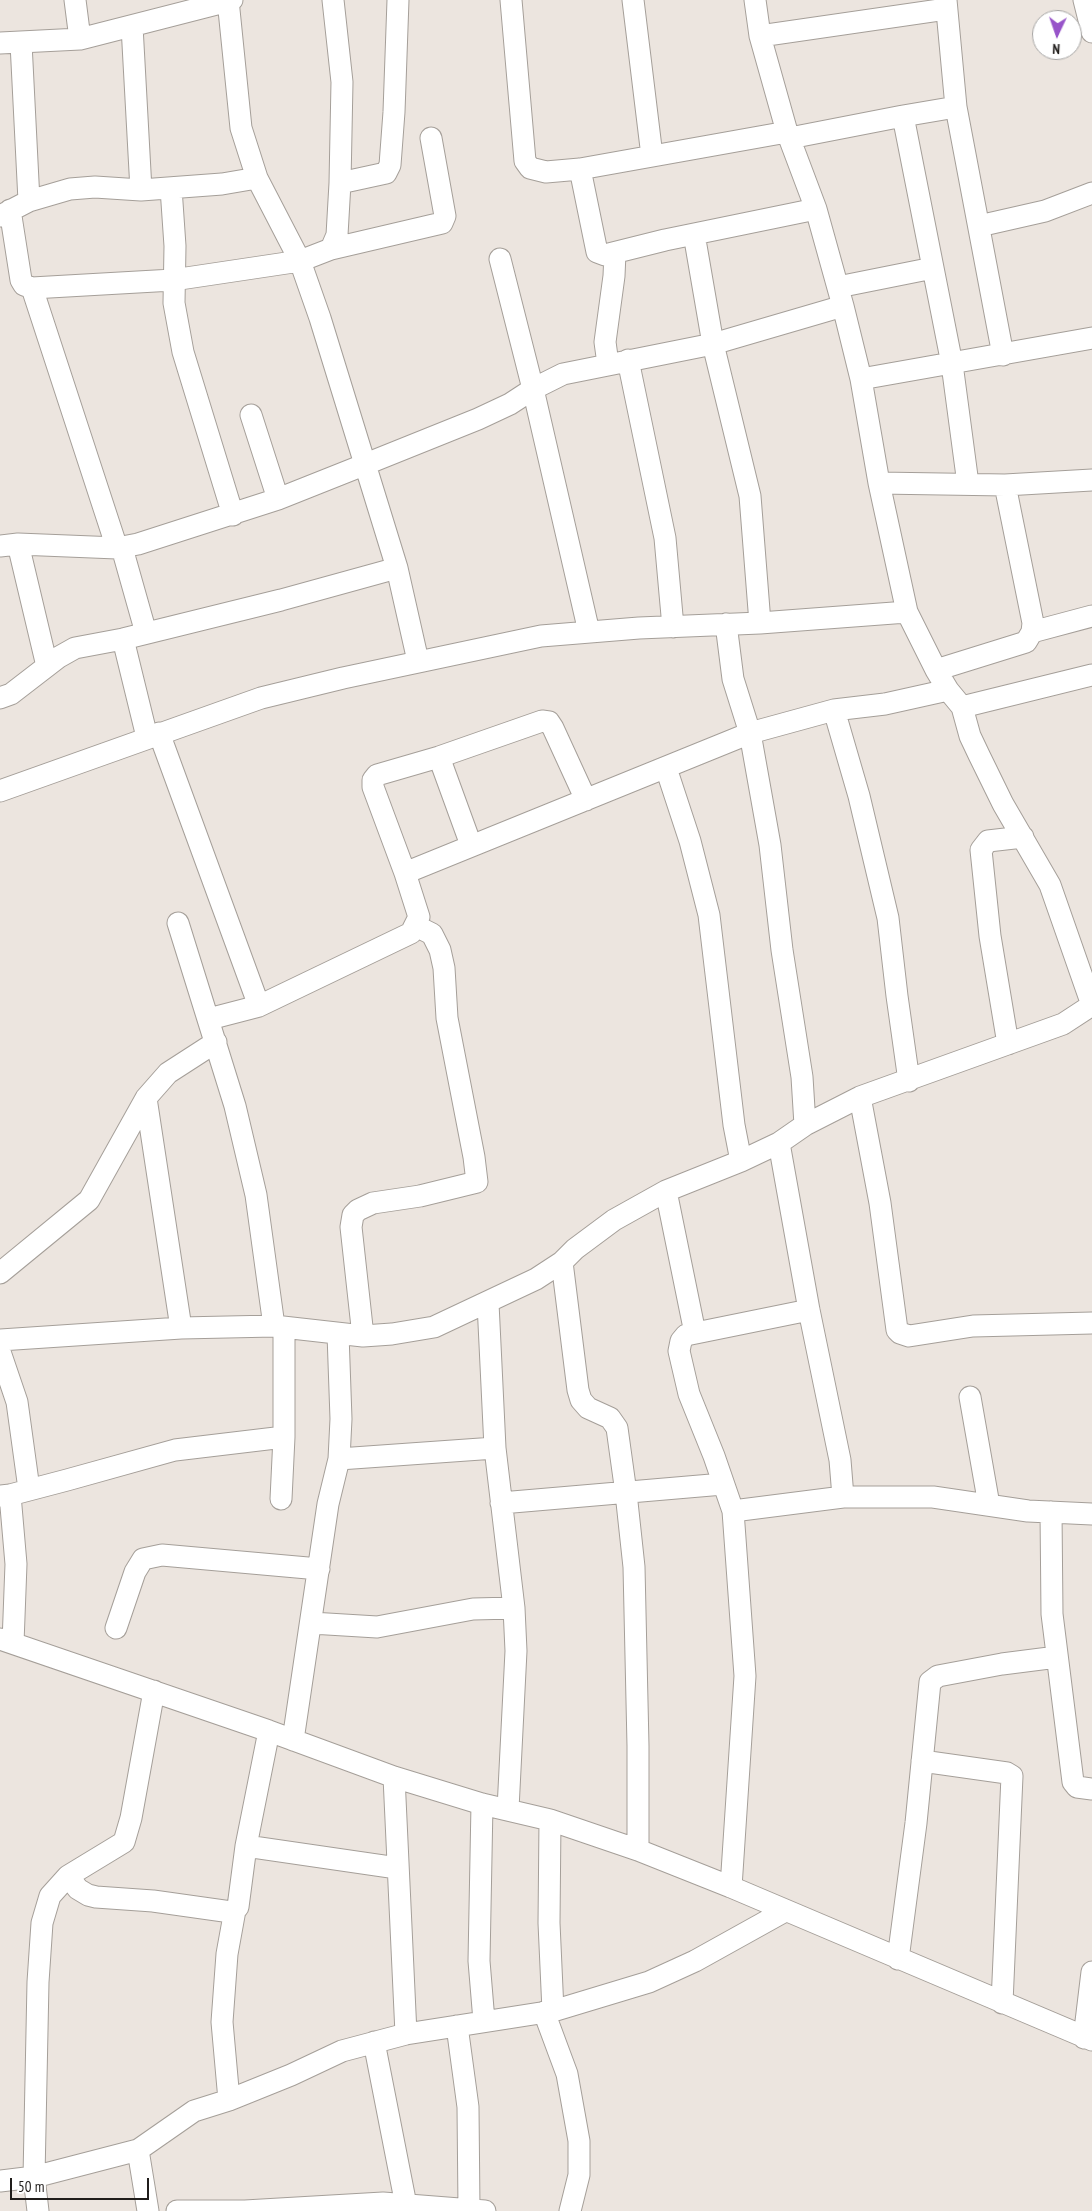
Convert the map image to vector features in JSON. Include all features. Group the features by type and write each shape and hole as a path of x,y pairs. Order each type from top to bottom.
{"street":[{"path":"74,0 80,39"},
{"path":"331,249 337,235 342,82 333,0"},
{"path":"340,183 386,173 390,165 398,0"},
{"path":"511,0 525,161 530,168 546,172 580,169 956,107"},
{"path":"633,0 652,156"},
{"path":"0,1340 181,1328 279,1326 364,1336 434,1328 536,1279 562,1262 575,1249 614,1220 666,1192 741,1161 860,1097 909,1081 1063,1024 1092,1005 1050,885 979,755 970,736 962,707 948,690 936,670 907,612 879,483 861,379 841,296 816,208 789,135 760,36 755,0"},
{"path":"1084,0 1092,32"},
{"path":"29,201 10,43 80,39 230,1 241,128 257,178 300,261 366,464 397,568 418,661"},
{"path":"760,36 946,5 956,107 1003,354"},
{"path":"132,26 140,190"},
{"path":"902,116 952,364 968,484"},
{"path":"257,178 222,184 140,190 94,187 78,188 29,201 5,213 21,280 24,285 32,288 173,280 300,261 331,249 442,223 444,216 431,138"},
{"path":"580,169 597,252 605,255 665,240 816,208"},
{"path":"172,188 175,246 174,303 183,352 233,514"},
{"path":"979,226 1045,211 1092,193"},
{"path":"694,234 713,344 750,496 760,623"},
{"path":"615,253 614,276 605,342 618,362 665,538 673,626"},
{"path":"500,259 533,388 589,632"},
{"path":"47,666 9,545 120,548 278,499 478,419 510,404 533,388 563,374 713,344 841,296 933,268"},
{"path":"32,288 120,548 146,633"},
{"path":"861,379 1092,338"},
{"path":"251,415 278,499"},
{"path":"879,483 1005,485 1092,480"},
{"path":"936,670 1026,642 1032,632 1033,623 1005,485"},
{"path":"0,698 11,694 59,657 76,648 123,639 397,568"},
{"path":"0,791 261,698 418,661 541,636 907,612"},
{"path":"1032,632 1092,616"},
{"path":"726,624 733,679 750,733 770,845 782,950 802,1077 805,1126"},
{"path":"123,639 153,735 259,1006"},
{"path":"962,707 1092,675"},
{"path":"405,873 750,733 834,710 885,704 948,690"},
{"path":"834,710 859,796 888,918 896,996 909,1081"},
{"path":"209,1019 259,1006 412,933 419,917 405,873 373,788 373,780 376,775 438,757 536,723 549,722 586,800"},
{"path":"438,757 471,845"},
{"path":"666,768 690,842 709,915 734,1125 741,1161"},
{"path":"1008,1044 990,936 982,850 988,842 1023,837"},
{"path":"178,923 235,1106 256,1195 279,1326 284,1437 281,1499"},
{"path":"364,1336 351,1227 353,1215 358,1210 373,1203 420,1196 477,1182 448,1018 444,968 440,950 432,934 416,926"},
{"path":"0,1273 22,1257 88,1200 146,1098 168,1073 216,1042"},
{"path":"860,1097 880,1203 897,1330 900,1333 909,1336 974,1326 1092,1323"},
{"path":"146,1098 181,1328"},
{"path":"779,1142 809,1310 840,1460 843,1497"},
{"path":"666,1192 695,1334"},
{"path":"562,1262 578,1390 588,1408 610,1418 617,1428 626,1493 634,1567 638,1850"},
{"path":"488,1303 495,1448 514,1608 516,1651 508,1809"},
{"path":"732,1887 745,1676 733,1511 689,1394 679,1351 681,1341 686,1336 809,1310"},
{"path":"293,1740 328,1504 339,1459 341,1419 338,1334"},
{"path":"0,1352 17,1402 13,1493 16,1564 6,1641 269,1731 394,1777 482,1804 550,1820 638,1850 732,1887 1088,2039 1092,1972"},
{"path":"970,1397 989,1505"},
{"path":"13,1493 175,1450 284,1437"},
{"path":"339,1459 495,1448"},
{"path":"502,1503 723,1484"},
{"path":"733,1511 843,1497 933,1497 1051,1512 1092,1514"},
{"path":"1051,1512 1052,1614 1073,1782 1077,1787 1092,1789"},
{"path":"116,1628 135,1572 143,1558 162,1555 319,1569"},
{"path":"311,1624 377,1627 473,1609 514,1608"},
{"path":"898,1959 922,1761 927,1703 932,1679 1002,1664 1057,1657"},
{"path":"38,2211 34,2177 38,1982 42,1923 50,1896 68,1876 124,1842 131,1818 154,1691"},
{"path":"229,2100 222,2022 227,1954 235,1910 238,1907 246,1846 269,1731"},
{"path":"922,1761 1007,1772 1012,1776 1002,2003"},
{"path":"394,1777 406,2034"},
{"path":"482,1804 479,1961 484,2022"},
{"path":"550,1820 548,2012 567,2074 579,2141 579,2175 570,2211"},
{"path":"246,1846 397,1868"},
{"path":"68,1876 78,1888 96,1897 153,1901 231,1912 235,1910"},
{"path":"0,2181 34,2177 138,2150 194,2111 229,2100 291,2075 342,2051 406,2034 548,2012 650,1982 695,1961 786,1911"},
{"path":"177,2211 245,2211 406,2205 477,2210 468,2107 457,2026"},
{"path":"374,2042 406,2205"},
{"path":"138,2150 148,2211"}]}
